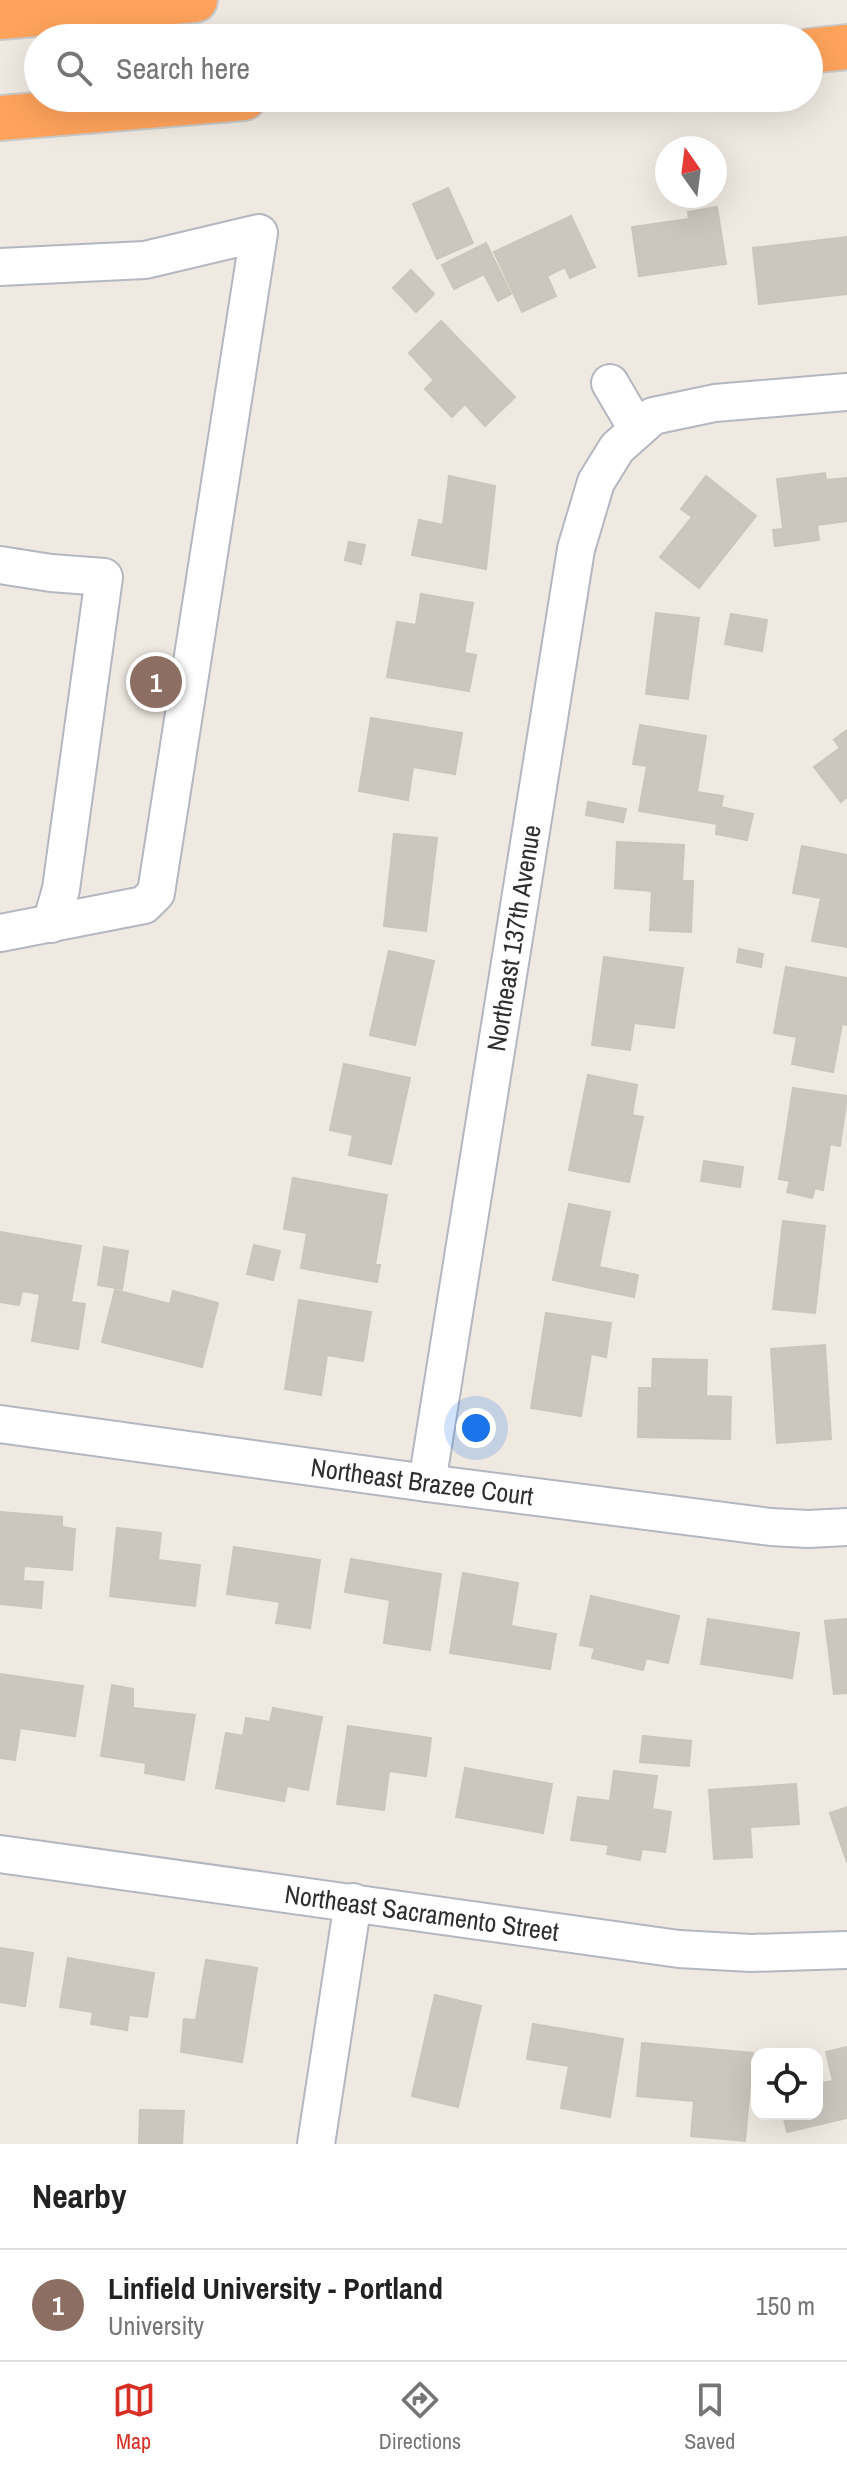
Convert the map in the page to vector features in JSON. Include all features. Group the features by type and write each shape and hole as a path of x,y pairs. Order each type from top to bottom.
{"highway":[{"path":"0,17 195,0"},
{"path":"823,50 847,47"},
{"path":"0,118 73,112"}],"street":[{"path":"0,267 145,260 259,233 156,893 144,905 0,933"},
{"path":"610,383 645,423 715,403 847,392"},
{"name":"Northeast 137th Avenue","path":"427,1483 576,549 596,482 617,448 645,423"},
{"path":"0,565 104,577 61,889 51,924"},
{"name":"Northeast Brazee Court","path":"0,1424 771,1527 847,1527"},
{"name":"Northeast Sacramento Street","path":"0,1854 679,1949 751,1953 847,1950"},
{"path":"316,2144 353,1902"}],"building":[{"path":"448,188 473,243 437,259 413,204"},
{"path":"717,208 726,264 639,276 632,227 689,219 688,212"},
{"path":"571,216 595,267 570,278 565,267 547,276 556,296 522,312 494,252"},
{"path":"847,237 847,294 759,304 753,248"},
{"path":"486,243 511,294 498,301 484,274 454,289 442,265"},
{"path":"411,270 434,294 416,312 393,288"},
{"path":"441,321 515,397 485,426 465,404 452,417 425,389 434,380 409,353"},
{"path":"825,473 826,480 847,478 847,521 817,525 819,540 775,546 773,530 783,529 777,479"},
{"path":"449,476 495,486 486,569 412,555 419,520 443,525"},
{"path":"706,476 756,516 699,588 660,557 692,517 681,509"},
{"path":"349,542 365,545 361,564 345,560"},
{"path":"421,594 473,603 464,653 476,655 469,691 387,677 397,622 416,625"},
{"path":"656,613 699,618 688,699 646,694"},
{"path":"731,614 767,620 762,651 725,644"},
{"path":"371,718 462,733 455,774 413,767 408,800 359,791"},
{"path":"640,725 706,736 697,792 723,796 721,807 753,814 747,840 716,834 717,824 639,811 647,766 633,764"},
{"path":"847,730 847,797 841,802 814,767 840,748 834,740"},
{"path":"588,802 626,809 623,822 586,815"},
{"path":"394,834 437,838 426,931 384,926"},
{"path":"617,842 684,845 682,881 693,881 691,932 650,930 652,891 615,888"},
{"path":"802,846 847,855 847,947 812,941 821,898 793,893"},
{"path":"739,949 763,954 761,967 737,962"},
{"path":"389,951 434,961 415,1045 370,1035"},
{"path":"604,957 683,968 674,1028 634,1023 630,1050 592,1045"},
{"path":"786,967 847,978 847,1025 842,1024 833,1072 792,1064 797,1037 774,1033"},
{"path":"344,1064 410,1078 391,1164 349,1155 353,1135 330,1130"},
{"path":"588,1075 637,1085 632,1115 643,1117 629,1182 569,1170"},
{"path":"793,1088 847,1096 840,1146 830,1144 823,1190 815,1188 812,1198 787,1192 790,1181 779,1179"},
{"path":"704,1161 743,1167 740,1187 701,1181"},
{"path":"293,1178 387,1195 375,1265 380,1265 377,1282 301,1268 307,1233 284,1229"},
{"path":"569,1204 610,1212 599,1267 638,1275 634,1297 553,1280"},
{"path":"783,1221 825,1226 815,1313 773,1309"},
{"path":"0,1232 81,1246 71,1302 85,1304 78,1349 32,1341 40,1294 22,1291 19,1305 0,1302"},
{"path":"254,1245 280,1251 273,1280 247,1274"},
{"path":"104,1247 128,1251 122,1289 98,1285"},
{"path":"115,1290 170,1304 173,1291 218,1303 202,1367 102,1342"},
{"path":"299,1300 371,1312 363,1361 327,1355 321,1395 285,1389"},
{"path":"546,1313 611,1323 606,1357 591,1354 581,1416 531,1408"},
{"path":"825,1345 831,1439 777,1443 771,1349"},
{"path":"653,1359 707,1360 706,1396 731,1397 730,1439 638,1437 639,1388 652,1388"},
{"path":"0,1512 62,1517 62,1527 75,1529 72,1570 24,1566 23,1581 43,1582 41,1608 0,1604"},
{"path":"117,1528 161,1533 158,1560 200,1565 195,1606 110,1596"},
{"path":"234,1547 320,1560 310,1628 276,1623 280,1602 227,1594"},
{"path":"351,1559 441,1574 430,1650 384,1643 390,1600 345,1592"},
{"path":"463,1573 518,1583 511,1626 556,1634 550,1669 450,1653"},
{"path":"591,1596 679,1616 668,1663 646,1658 643,1670 592,1658 595,1648 580,1645"},
{"path":"708,1619 799,1633 792,1678 701,1664"},
{"path":"847,1619 847,1693 834,1694 825,1621"},
{"path":"0,1674 83,1686 75,1736 20,1728 15,1760 0,1758"},
{"path":"112,1685 133,1689 133,1708 195,1715 184,1780 145,1773 146,1763 101,1756"},
{"path":"273,1708 322,1717 308,1790 287,1786 284,1801 216,1788 226,1733 243,1736 246,1718 270,1722"},
{"path":"348,1726 431,1738 426,1776 389,1771 384,1810 337,1804"},
{"path":"643,1736 691,1741 689,1766 640,1762"},
{"path":"465,1768 552,1784 543,1833 456,1817"},
{"path":"614,1771 657,1776 652,1809 671,1812 665,1852 642,1849 640,1860 607,1854 609,1845 571,1840 578,1797 610,1801"},
{"path":"796,1784 799,1824 750,1827 752,1857 714,1859 709,1790"},
{"path":"847,1807 847,1862 830,1813"},
{"path":"0,1948 33,1953 25,2006 0,2002"},
{"path":"68,1958 154,1973 147,2017 129,2015 127,2030 91,2024 93,2012 60,2007"},
{"path":"206,1960 257,1968 242,2062 181,2052 184,2019 196,2020"},
{"path":"435,1995 481,2006 458,2107 412,2096"},
{"path":"533,2024 623,2039 610,2117 561,2108 569,2066 527,2059"},
{"path":"642,2043 751,2053 745,2141 691,2136 694,2101 637,2096"},
{"path":"847,2047 847,2118 787,2132 784,2120 823,2120 823,2083 833,2081 826,2052"},
{"path":"140,2110 184,2111 182,2144 139,2144"}],"place":[{"name":"Linfield University - Portland","path":"156,682"}]}
